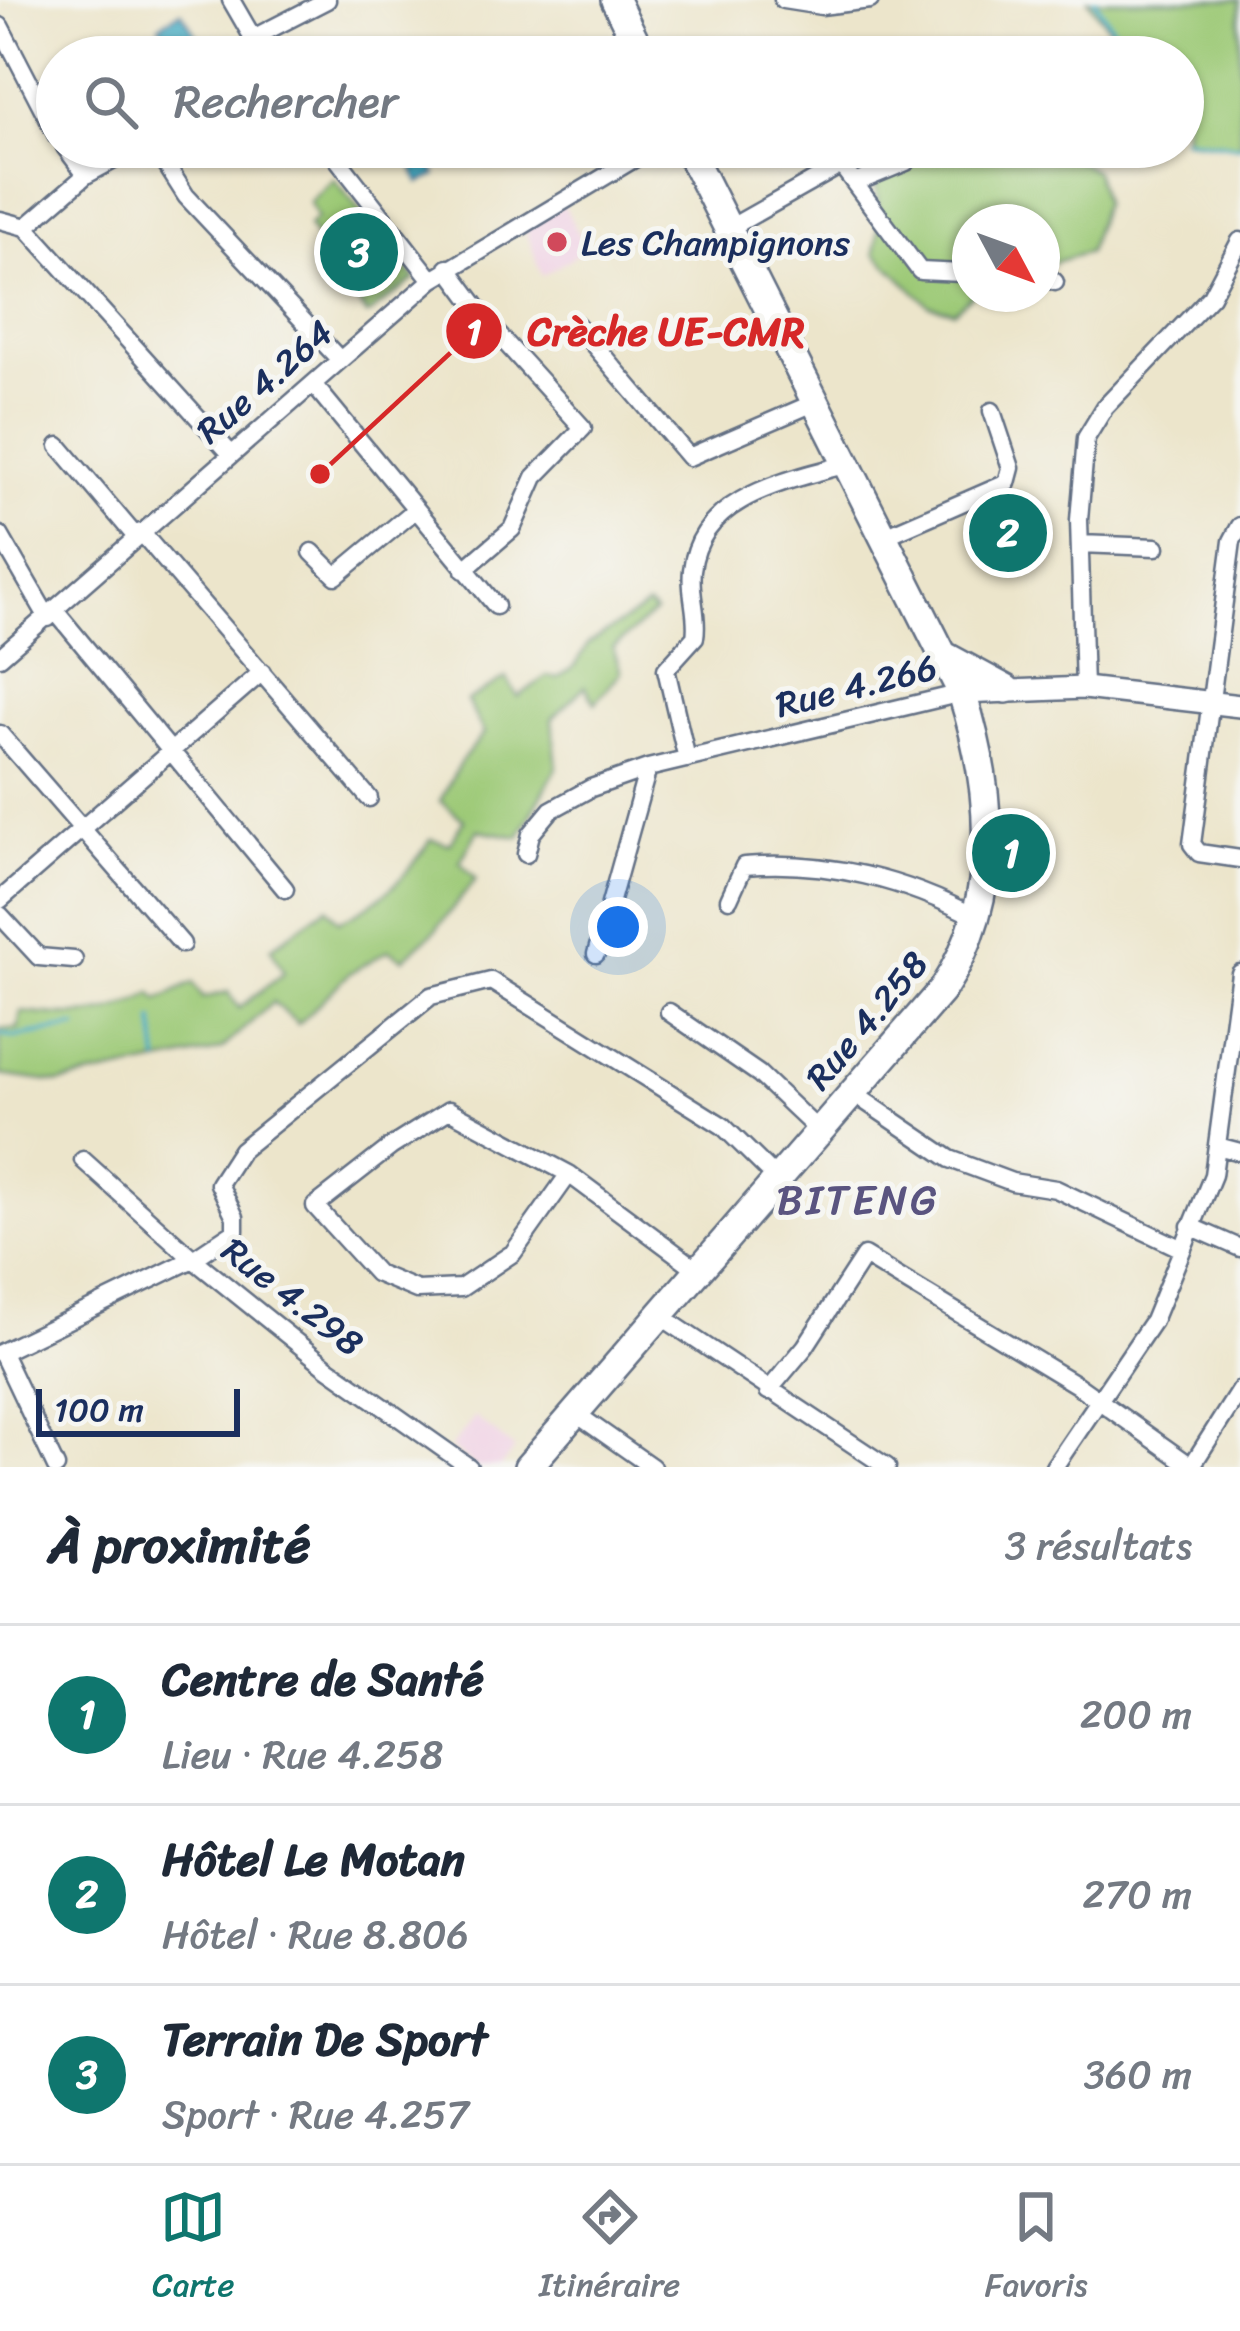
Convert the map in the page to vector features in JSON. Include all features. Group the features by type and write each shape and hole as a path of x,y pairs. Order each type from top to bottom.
{"highway":[{"path":"616,0 633,36"},
{"name":"Rue 4.258","path":"528,1467 942,990 960,963 977,918 988,818 976,741 962,693 698,168"},
{"path":"936,649 962,670 1006,689"},
{"path":"976,741 981,706 1006,689"}],"street":[{"path":"231,0 249,36"},
{"path":"257,36 327,0"},
{"path":"782,0 821,7 870,0"},
{"path":"0,26 36,95"},
{"path":"80,168 86,176"},
{"path":"26,226 100,168"},
{"path":"168,168 186,196 340,360"},
{"path":"344,168 432,280"},
{"name":"Rue 4.264","path":"0,657 432,280 618,168"},
{"path":"728,229 836,168"},
{"path":"843,168 873,216 920,272 952,273"},
{"path":"855,183 891,168"},
{"path":"0,220 26,226 230,453"},
{"path":"1084,688 1080,544 1090,428 1211,296 1240,241"},
{"path":"448,268 494,330 583,428 535,477 512,529 464,570"},
{"path":"577,325 689,457 816,402"},
{"path":"313,383 496,606"},
{"path":"883,537 1007,483 1011,468 992,411"},
{"path":"59,446 369,798"},
{"path":"687,758 665,669 695,637 692,563 705,532 719,512 785,482 847,464"},
{"path":"312,552 336,576 414,511"},
{"path":"1240,526 1232,541 1233,602 1192,844 1199,853 1240,859"},
{"path":"0,535 52,615 285,889"},
{"path":"1080,544 1156,547"},
{"path":"0,900 262,672"},
{"name":"Rue 4.266","path":"526,854 531,834 551,810 573,795 647,768 962,693 1084,688 1214,699 1240,706"},
{"path":"0,734 182,944"},
{"path":"596,954 647,768"},
{"path":"729,899 744,866 809,869 908,884 977,918"},
{"path":"0,915 39,957 74,960"},
{"path":"1054,1467 1153,1321 1221,1147 1240,973"},
{"path":"83,1160 193,1259 235,1232 235,1217 219,1184 241,1150 422,1003 438,994 499,982 723,1126 778,1180"},
{"path":"669,1012 759,1074 820,1132"},
{"path":"854,1093 950,1159 1012,1182 1055,1189 1182,1249"},
{"path":"569,1174 502,1264 461,1288 417,1289 376,1274 315,1207 443,1110 457,1111 569,1174 698,1270"},
{"path":"1221,1147 1240,1151"},
{"path":"1190,1226 1240,1248"},
{"path":"768,1391 805,1346 864,1256 1099,1400 1191,1467 1240,1390"},
{"name":"Rue 4.298","path":"1,1353 193,1259 312,1356 469,1467"},
{"path":"659,1315 887,1467"},
{"path":"1,1353 56,1467"},
{"path":"575,1413 652,1467"}],"shaded area":[{"name":"Les Champignons","path":"564,205 586,249 542,276 525,228"},
{"path":"475,1417 515,1449 500,1467 476,1467 450,1448"}],"green space":[{"path":"1088,0 1240,0 1240,146 1204,142 1204,36 1115,36"},
{"path":"880,168 1090,168 1103,203 1088,252 1060,261 1060,204 952,204 952,311 929,305 875,253"},
{"path":"334,179 415,279 367,315 308,226 317,218 309,202"},
{"path":"648,606 655,612 613,648 621,672 595,703 585,686 552,719 557,767 519,837 478,830 460,862 476,879 435,931 403,959 389,950 350,973 298,1024 273,1002 222,1049 209,1053 59,1083 0,1075 0,1029 18,1029 21,1012 105,1012 152,993 158,1000 193,983 203,998 228,992 239,1008 284,973 271,948 327,907 339,921 368,906 402,877 431,839 449,844 464,820 440,801 460,763 484,733 467,701 506,678 518,697 547,676 558,678 576,665 588,644"}],"water":[{"path":"181,11 197,36 166,36 159,26"},
{"path":"414,168 433,168 436,176 419,183"}],"waterway":[{"path":"1095,0 1118,36"},
{"path":"1204,141 1240,146"},
{"path":"154,1021 159,1061"},
{"path":"0,1034 15,1037 77,1027"}],"place":[{"name":"Les Champignons","path":"557,242"},
{"name":"Terrain De Sport","path":"359,252"},
{"name":"Crèche UE-CMR","path":"320,474"},
{"name":"Hôtel Le Motan","path":"1008,533"},
{"name":"Centre de Santé","path":"1011,853"}],"district":[{"name":"BITENG","path":"858,1199"}]}
